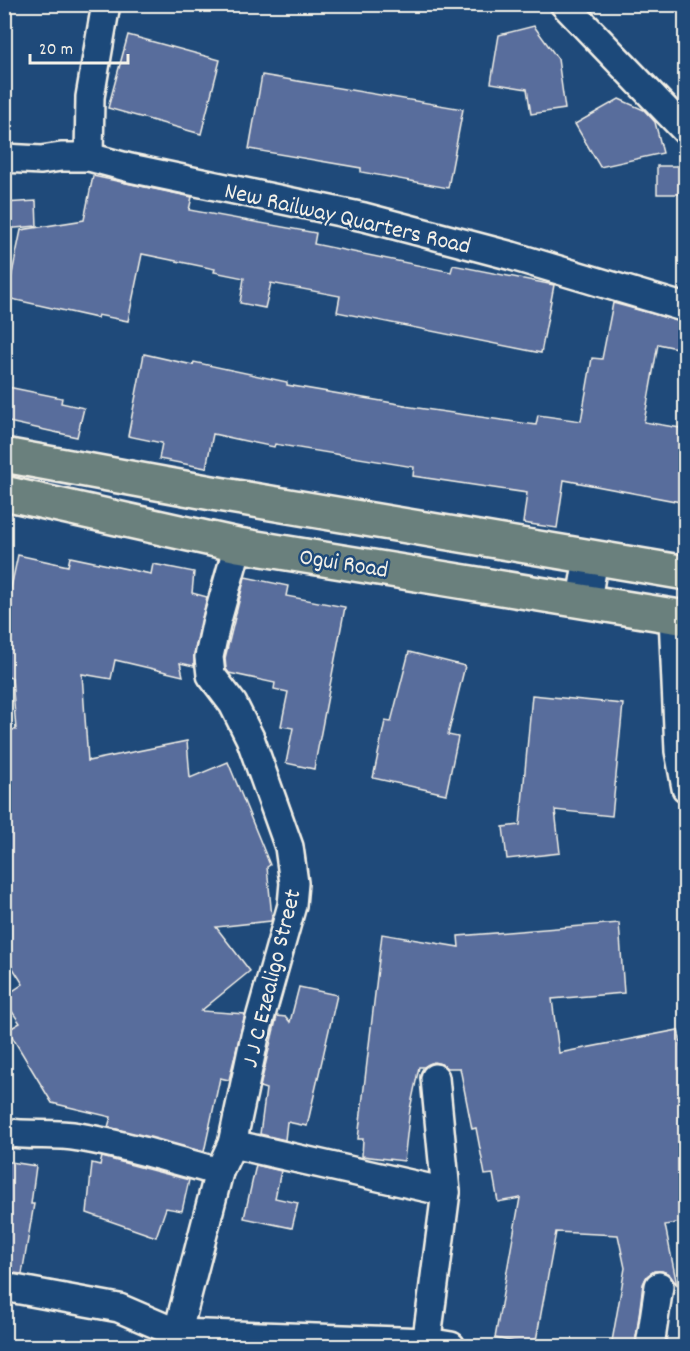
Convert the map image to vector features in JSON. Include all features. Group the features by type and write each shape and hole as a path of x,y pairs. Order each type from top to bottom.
{"main road":[{"name":"Ogui Road","path":"4,455 212,493 686,573"},
{"name":"Ogui Road","path":"4,493 238,545 680,617"},
{"path":"584,600 591,558"}],"street":[{"path":"89,157 90,97 106,4"},
{"path":"564,4 686,131"},
{"name":"New Railway Quarters Road","path":"4,158 41,160 62,156 89,157 130,168 376,220 512,256 686,308"},
{"name":"J J C Ezealigo Street","path":"175,1340 219,1172 232,1144 255,1036 292,905 294,883 290,847 249,738 233,704 211,675 209,657 213,635 238,545"},
{"path":"680,617 679,751 686,788"},
{"path":"4,1287 119,1308 175,1340 434,1345 446,1192 435,1078"},
{"path":"4,1131 23,1135 76,1136 219,1172"},
{"path":"232,1144 446,1192"},
{"path":"650,1347 659,1286"}],"building":[{"path":"534,26 558,59 565,109 531,114 527,89 491,83 499,35"},
{"path":"128,35 220,60 201,134 108,108"},
{"path":"262,75 463,109 448,188 361,172 361,168 249,149"},
{"path":"619,99 644,110 655,122 663,153 600,167 575,124"},
{"path":"657,166 686,166 686,194 657,194"},
{"path":"93,176 192,197 189,210 316,233 314,244 451,272 453,265 554,285 541,353 337,312 340,296 271,283 265,308 240,303 244,278 214,272 215,269 142,254 128,321 98,315 97,318 7,298 21,230 84,220"},
{"path":"36,201 37,226 4,229 4,203"},
{"path":"613,303 686,323 686,350 658,344 644,422 686,429 686,503 564,480 557,528 523,523 527,493 413,476 414,467 275,444 274,447 213,434 206,468 159,459 162,443 128,436 144,354 287,382 287,385 404,406 536,425 538,415 581,421 592,358 602,359"},
{"path":"8,387 62,398 61,403 84,408 77,437 4,421 4,403"},
{"path":"18,555 68,566 70,557 151,574 153,564 194,572 192,593 207,597 194,654 194,666 180,663 183,676 115,660 111,679 82,674 88,761 187,741 190,778 228,762 270,865 267,867 271,921 216,927 250,971 201,1011 245,1014 229,1080 220,1078 204,1152 108,1127 111,1117 52,1103 8,1030 20,1023 4,997 23,984 4,954 8,834 4,834 4,729 16,730 12,678 4,676 4,620"},
{"path":"245,577 288,586 286,596 345,607 314,769 286,763 293,728 281,726 288,692 274,689 275,683 229,673 226,669 225,658"},
{"path":"409,652 465,666 448,735 458,737 446,794 373,778 385,721 391,722"},
{"path":"532,695 623,704 612,816 555,810 560,853 507,859 503,827 520,825"},
{"path":"619,923 624,993 552,999 559,1053 678,1030 686,1067 686,1221 665,1225 677,1285 669,1274 662,1271 654,1271 647,1276 643,1284 635,1347 611,1347 625,1268 618,1235 556,1232 535,1346 495,1338 520,1198 498,1202 493,1174 485,1175 476,1128 472,1129 460,1068 447,1068 434,1062 419,1067 410,1109 404,1161 362,1156 363,1139 358,1139 382,934 459,947 458,936"},
{"path":"299,987 337,995 307,1126 287,1122 285,1140 260,1134 266,1089 260,1087 277,1016 286,1017 290,1022"},
{"path":"102,1157 189,1180 182,1211 166,1208 156,1237 87,1213 92,1163 100,1165"},
{"path":"4,1161 36,1166 31,1204 34,1204 22,1274 4,1272"},
{"path":"256,1165 281,1171 275,1198 298,1203 292,1228 244,1218"}]}
